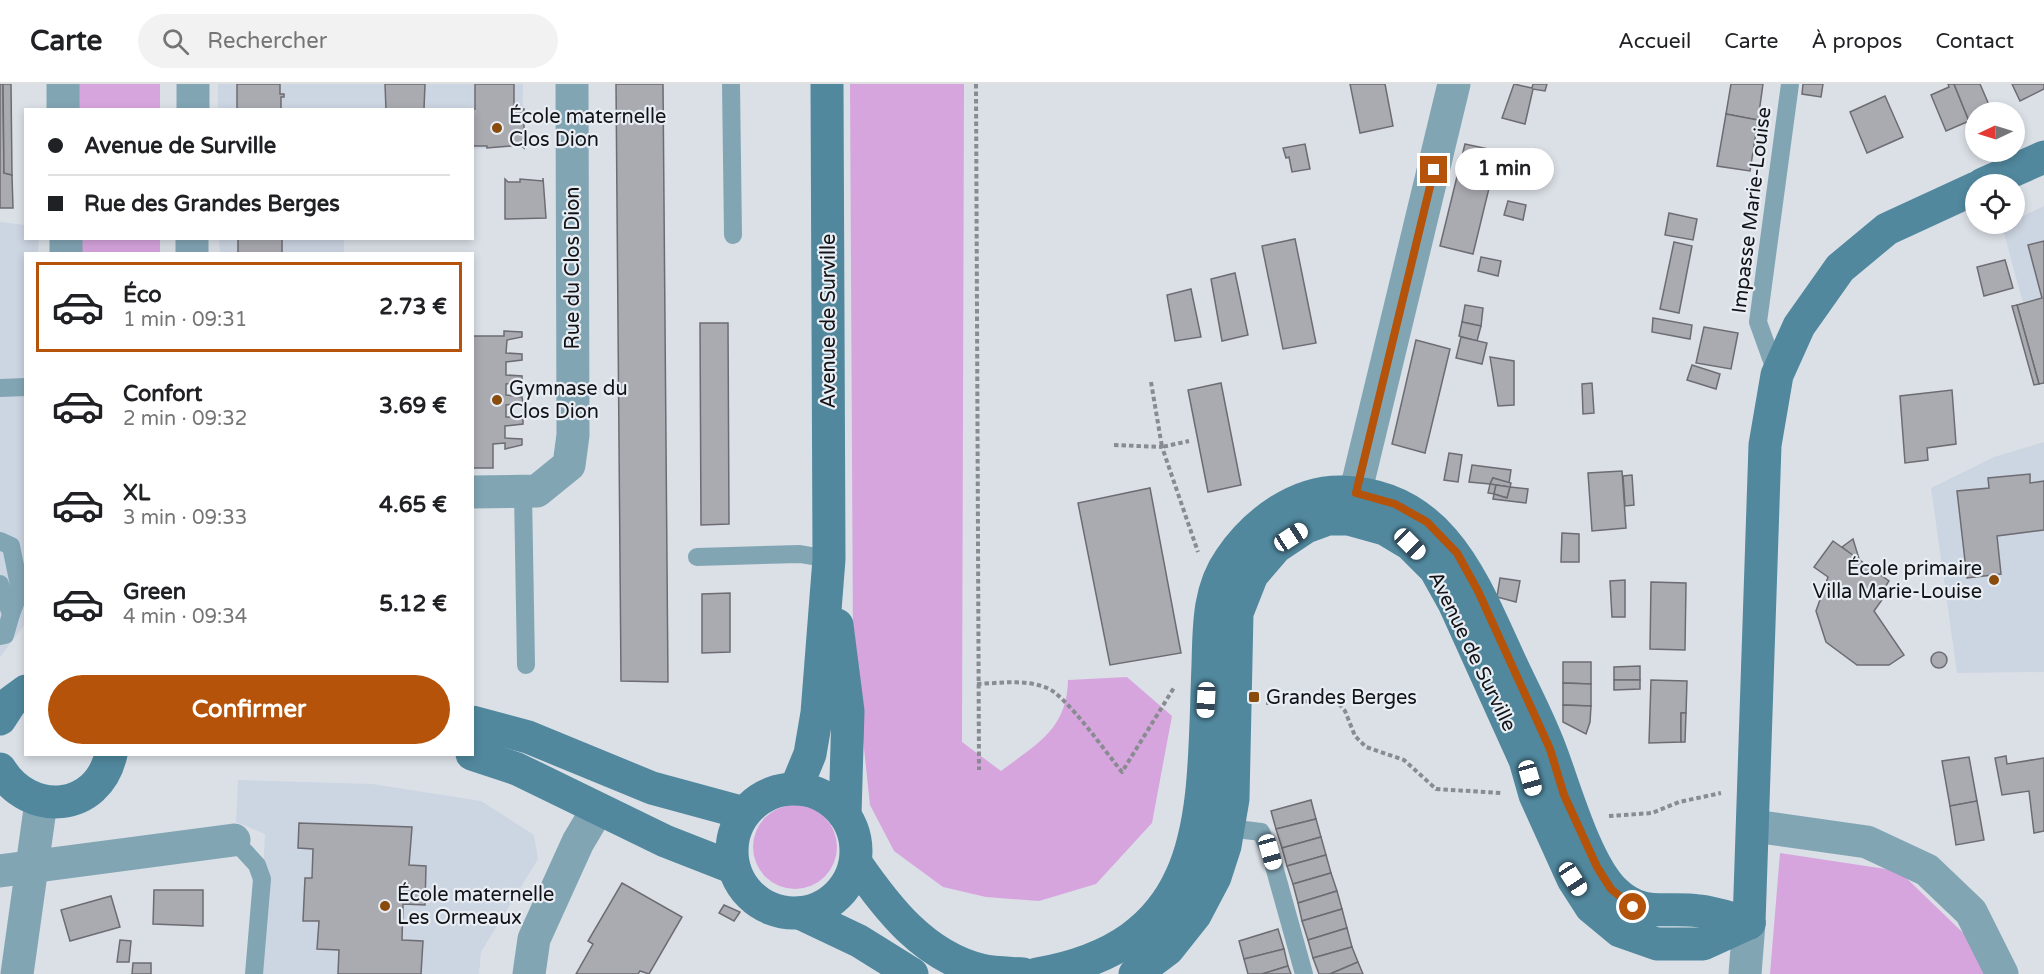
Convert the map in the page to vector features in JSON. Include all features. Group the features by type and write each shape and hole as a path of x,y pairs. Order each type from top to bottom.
{"street":[{"path":"63,84 63,108"},
{"path":"193,84 193,108"},
{"name":"Rue du Clos Dion","path":"537,486 569,465 573,435 572,84"},
{"name":"Avenue de Surville","path":"827,84 829,559 817,713 810,754 796,788 814,792 832,801 845,815 853,830 856,863 883,903 913,933 938,952 980,969 1023,974"},
{"path":"1352,506 1454,84"},
{"path":"2006,174 2044,157"},
{"path":"1745,974 1754,825 1765,445 1777,375 1799,326 1840,268 1887,229 1965,193"},
{"path":"474,492 537,486"},
{"name":"Avenue de Surville","path":"1135,974 1168,949 1196,915 1215,877 1210,608 1228,561 1257,526 1293,503 1324,492 1352,506"},
{"name":"Avenue de Surville","path":"1037,974 1073,968 1097,959 1146,926 1171,897 1187,865 1233,799 1237,613 1252,574 1276,547 1306,527 1328,519 1352,506 1395,504 1427,522 1457,553 1478,591 1550,749 1550,795 1611,889 1633,907 1657,911 1698,910 1749,923"},
{"name":"Avenue de Surville","path":"829,559 848,711 845,815"},
{"path":"0,717 11,702 24,692"},
{"path":"474,723 528,737 652,788 744,813"},
{"path":"474,755 517,769 597,810 665,841 734,868"},
{"path":"0,769 9,783 24,795 41,802 62,803 81,796 97,784 108,767 111,756"},
{"path":"796,788 776,790 758,799 744,813 735,830 731,849 734,868 743,888 759,903 779,912 800,914 859,941 912,974"},
{"path":"16,974 15,869 38,836 41,802"},
{"path":"529,974 534,939 573,853 597,810"},
{"path":"1754,825 1867,842 1927,870 1971,912 2002,974"},
{"path":"15,869 234,840"},
{"path":"800,914 820,908 836,897 849,882 856,863"}],"lane":[{"path":"731,84 733,235"},
{"name":"Impasse Marie-Louise","path":"1777,375 1758,322 1790,84"},
{"path":"0,388 24,387"},
{"path":"526,666 537,486"},
{"path":"0,530 20,590 5,635 0,636"},
{"path":"697,557 800,555 829,559"},
{"path":"0,584 11,614"},
{"path":"1214,826 1261,832 1270,852 1304,974"},
{"path":"234,840 257,865 262,879 255,974"}],"path":[{"path":"976,84 979,770"},
{"path":"1151,382 1162,447 1197,552 1228,561"},
{"path":"1114,445 1162,447 1189,441"},
{"path":"1234,677 1265,703 1336,700 1346,711 1355,736 1366,747 1404,760 1436,789 1550,795 1591,816 1652,813 1679,802 1718,793 1755,790"},
{"path":"977,684 1026,682 1050,689 1065,703 1122,772 1162,702"}],"shaded area":[{"path":"77,84 160,84 160,108 77,108"},
{"path":"218,84 523,84 522,147 474,149 474,108 218,108"},
{"path":"850,84 964,84 962,742 1001,771 1037,744 1056,724 1062,712 1068,680 1127,677 1172,716 1152,823 1096,884 1039,901 986,897 943,887 894,851 870,805 853,644"},
{"path":"2044,206 2044,362 2021,296 2004,234 2025,234 2025,215"},
{"path":"0,222 24,225 24,240 39,240 38,252 24,252 24,625 0,657"},
{"path":"80,240 160,240 160,252 80,252"},
{"path":"219,240 344,240 344,252 220,252"},
{"name":"École primaire Villa Marie-Louise","path":"2044,442 2044,672 1957,673 1931,488 1994,457"},
{"name":"École maternelle Les Ormeaux","path":"238,780 372,784 481,801 534,835 538,859 481,952 479,974 258,974 265,834 236,822"},
{"path":"795,805 811,808 825,817 834,831 837,847 834,863 825,877 811,886 795,889 779,886 765,877 756,863 753,847 756,831 765,817 779,808"},
{"path":"1780,853 1899,871 1984,953 1989,974 1770,974"}],"building":[{"path":"0,84 3,84 4,173 12,175 13,208 0,208"},
{"path":"3,84 11,84 12,175 4,173"},
{"path":"237,84 280,84 280,94 284,94 284,97 281,97 281,108 237,108"},
{"name":"École maternelle Clos Dion","path":"385,84 425,84 424,108 386,108"},
{"name":"École maternelle Clos Dion","path":"475,84 514,84 514,111 524,109 524,148 521,145 487,148 487,146 474,146"},
{"path":"616,84 663,84 668,682 621,681"},
{"path":"1350,84 1385,84 1393,126 1360,133"},
{"path":"1514,84 1532,88 1533,84 1547,84 1545,91 1533,89 1525,124 1502,118"},
{"path":"1731,84 1763,84 1758,120 1726,114"},
{"path":"1803,84 1823,84 1821,97 1802,94"},
{"path":"1948,84 1954,84 1965,111 1965,123 1946,131 1931,95 1949,87"},
{"path":"1954,84 1980,84 1988,102 1965,102 1965,111"},
{"path":"2012,84 2044,84 2044,89 2020,101"},
{"path":"1885,96 1903,137 1867,153 1850,112"},
{"path":"1726,114 1758,120 1750,171 1717,166"},
{"path":"1305,144 1310,169 1292,172 1289,157 1286,158 1283,148"},
{"path":"1465,144 1498,151 1473,254 1440,246"},
{"path":"543,178 546,218 505,219 505,179 508,182 520,182 520,179 543,181"},
{"path":"1508,201 1526,205 1523,220 1504,215"},
{"path":"1669,213 1697,219 1693,240 1665,235"},
{"path":"1295,239 1316,343 1283,349 1262,246"},
{"path":"238,240 282,240 282,252 238,252"},
{"path":"2044,241 2044,383 2039,384 2017,305 2042,298 2028,245"},
{"path":"1674,242 1692,246 1679,313 1660,309"},
{"path":"1481,257 1501,261 1498,276 1478,271"},
{"path":"2005,260 2013,288 1984,296 1977,267"},
{"path":"1235,273 1248,335 1222,341 1211,279"},
{"path":"1191,289 1201,337 1175,341 1167,295"},
{"path":"1465,305 1483,308 1481,326 1462,322"},
{"path":"2017,305 2039,384 2034,385 2012,306"},
{"path":"1653,318 1692,325 1690,339 1652,332"},
{"path":"1462,322 1481,326 1477,341 1459,336"},
{"path":"700,323 728,323 729,524 701,525"},
{"path":"1704,327 1738,333 1731,369 1696,363"},
{"name":"Gymnase du Clos Dion","path":"504,331 522,332 522,337 507,340 506,353 522,354 522,360 506,362 506,375 522,376 522,382 506,384 506,395 522,397 523,403 506,405 506,417 523,417 523,424 505,426 505,438 522,439 522,445 505,449 505,443 493,444 493,468 474,468 474,336 504,336"},
{"path":"1461,337 1487,343 1482,364 1456,358"},
{"path":"1416,340 1450,349 1425,453 1392,444"},
{"path":"1490,357 1514,361 1514,405 1498,406"},
{"path":"1692,365 1720,374 1716,389 1687,380"},
{"path":"1221,383 1241,485 1208,492 1188,390"},
{"path":"1592,383 1594,413 1583,414 1582,384"},
{"path":"1952,390 1956,444 1927,448 1928,460 1905,463 1900,396"},
{"path":"1449,453 1462,455 1458,482 1444,480"},
{"path":"1472,465 1511,470 1509,483 1493,478 1490,484 1469,482"},
{"path":"1622,471 1626,528 1592,531 1588,473"},
{"path":"2030,474 2030,483 2044,481 2044,530 1997,536 2001,574 1967,578 1957,491 1989,488 1988,478"},
{"path":"1632,475 1634,505 1625,506 1623,476"},
{"path":"1493,478 1511,483 1510,487 1490,484"},
{"path":"1490,484 1496,485 1494,494 1488,493"},
{"path":"1496,485 1510,487 1507,498 1494,494"},
{"path":"1510,487 1528,489 1526,503 1493,499 1494,494 1507,498"},
{"path":"1150,488 1181,653 1110,665 1078,503"},
{"path":"1562,533 1579,534 1579,562 1561,562"},
{"path":"1853,539 1860,562 1842,547"},
{"path":"1833,541 1889,581 1885,587 1889,590 1874,611 1904,655 1889,665 1857,665 1826,642 1816,611 1828,577 1814,567"},
{"path":"1500,578 1520,581 1516,602 1497,597"},
{"path":"1625,580 1625,617 1612,617 1610,581"},
{"path":"1651,582 1686,583 1685,650 1650,649"},
{"path":"730,593 730,652 702,653 702,594"},
{"path":"1939,652 1945,654 1947,660 1945,666 1939,668 1933,666 1931,660 1933,654"},
{"path":"1563,662 1591,662 1591,684 1563,683"},
{"path":"1640,666 1640,680 1614,680 1614,667"},
{"path":"1614,680 1640,680 1640,689 1614,690"},
{"path":"1651,680 1687,681 1686,713 1681,713 1681,742 1649,743"},
{"path":"1563,683 1591,684 1591,706 1563,705"},
{"path":"1563,705 1591,706 1590,722 1586,734 1563,722"},
{"path":"1681,713 1686,713 1685,742 1681,742"},
{"path":"2006,756 2007,764 2044,758 2044,831 2034,833 2029,791 2002,795 1995,758"},
{"path":"1969,757 1977,801 1950,806 1942,761"},
{"path":"1311,800 1316,819 1276,829 1271,811"},
{"path":"1977,801 1984,840 1956,845 1950,806"},
{"path":"1316,819 1321,837 1282,848 1276,829"},
{"path":"299,823 412,827 409,865 426,866 425,905 403,904 402,940 423,941 421,974 338,974 339,950 317,949 319,921 303,921 305,878 312,878 313,849 298,848"},
{"path":"1321,837 1326,855 1287,866 1282,848"},
{"path":"1326,855 1331,873 1293,884 1287,866"},
{"path":"1331,873 1337,891 1298,903 1293,884"},
{"path":"622,883 682,917 649,974 640,971 638,974 576,974 593,944 588,941"},
{"path":"154,890 203,890 203,926 153,924"},
{"path":"1337,891 1342,909 1302,921 1298,903"},
{"path":"111,896 120,927 70,941 61,910"},
{"path":"724,905 740,912 734,921 719,913"},
{"path":"1342,909 1347,928 1308,940 1302,921"},
{"path":"1347,928 1352,947 1313,958 1308,940"},
{"path":"1278,929 1284,949 1244,959 1239,941"},
{"path":"120,940 131,941 129,962 117,962"},
{"path":"1352,947 1358,962 1330,974 1319,974 1313,958"},
{"path":"1284,949 1288,966 1262,974 1248,974 1244,959"},
{"path":"1358,962 1363,974 1330,974"},
{"path":"133,963 151,963 151,974 132,974"},
{"path":"1288,966 1291,974 1262,974"}],"place":[{"name":"École maternelle Clos Dion","path":"497,128"},
{"name":"Gymnase du Clos Dion","path":"497,400"},
{"name":"École primaire Villa Marie-Louise","path":"1994,580"},
{"name":"Grandes Berges","path":"1254,697"},
{"name":"École maternelle Les Ormeaux","path":"385,906"}],"route":[{"path":"1434,170 1356,493 1395,504 1427,522 1457,553 1478,591 1550,749 1564,795 1597,867 1611,889 1633,907"}]}
